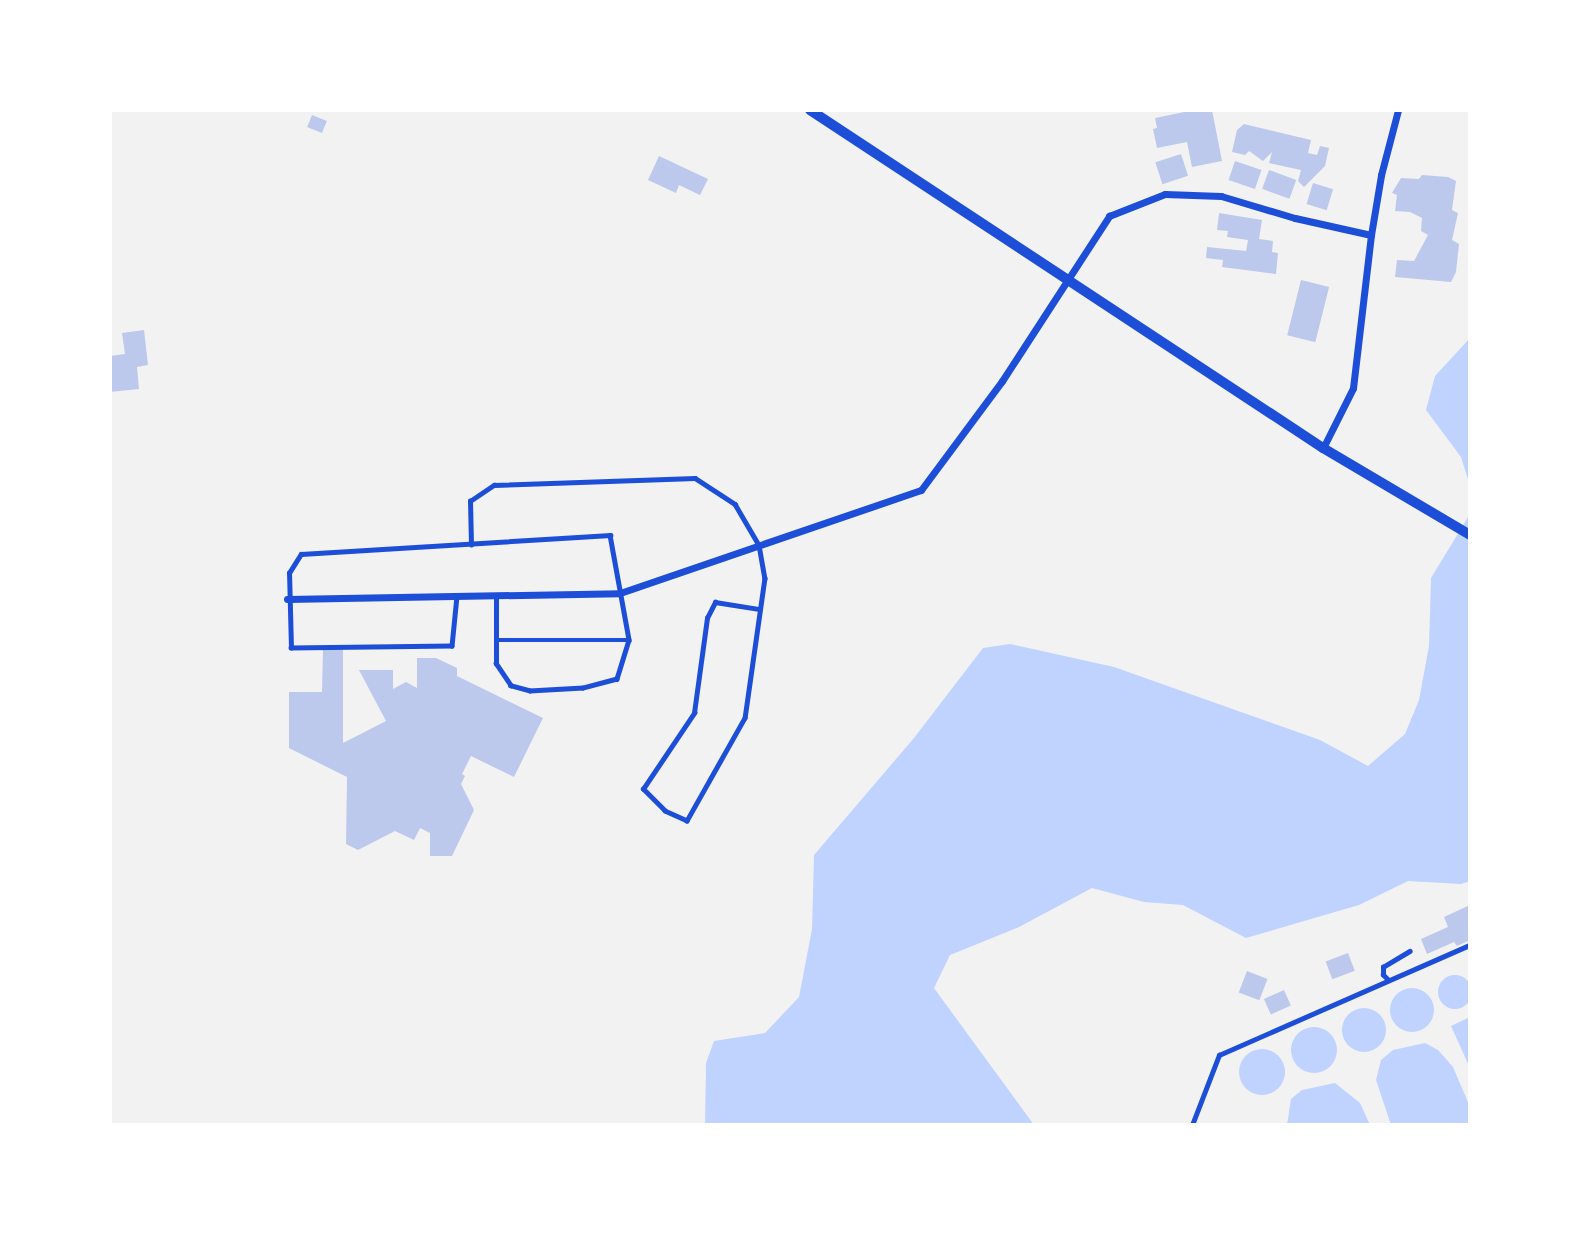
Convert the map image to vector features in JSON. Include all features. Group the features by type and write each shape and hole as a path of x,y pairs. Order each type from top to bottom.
{"street":[{"path":"810,110 1323,448 1470,535"},
{"path":"1323,448 1353,388 1371,235 1381,175 1398,110"},
{"path":"287,599 620,593 921,490 1002,381 1109,215 1165,194 1221,196 1371,235"}],"lane":[{"path":"471,545 470,501 494,485 695,478 735,504 759,545 765,578 745,718 687,821 665,811 643,789 694,713 707,618 715,602 759,609"},
{"path":"457,596 452,646 291,648 287,599 289,573 301,554 610,536 629,640 617,679 583,688 530,691 511,686 496,664 495,595"},
{"path":"496,640 629,640"},
{"path":"1192,1125 1220,1055 1470,945"},
{"path":"1388,979 1383,975 1383,967 1410,951"}],"water":[{"path":"1470,338 1470,486 1461,457 1426,410 1435,376"},
{"path":"1470,514 1470,881 1461,884 1408,881 1359,905 1246,938 1183,905 1144,902 1092,888 1019,927 950,955 934,988 1034,1125 705,1125 706,1063 714,1041 765,1033 799,997 812,929 814,855 914,738 983,648 1010,644 1114,667 1320,740 1368,766 1405,734 1419,700 1429,646 1431,578"},
{"path":"1455,975 1467,980 1472,992 1467,1004 1455,1009 1443,1004 1438,992 1443,980"},
{"path":"1412,988 1427,995 1434,1010 1427,1025 1412,1032 1397,1025 1390,1010 1397,995"},
{"path":"1364,1008 1379,1015 1386,1030 1379,1045 1364,1052 1349,1045 1342,1030 1349,1015"},
{"path":"1470,1017 1470,1068 1451,1026"},
{"path":"1314,1027 1330,1034 1337,1050 1330,1066 1314,1073 1298,1066 1291,1050 1298,1034"},
{"path":"1425,1043 1438,1050 1453,1067 1470,1107 1470,1125 1391,1125 1376,1080 1381,1060 1393,1050"},
{"path":"1262,1049 1278,1056 1285,1072 1278,1088 1262,1095 1246,1088 1239,1072 1246,1056"},
{"path":"1335,1083 1360,1103 1370,1125 1287,1125 1291,1099 1302,1090"}],"building":[{"path":"1194,110 1212,110 1222,161 1192,167 1187,142 1157,148 1153,129 1157,128 1155,118"},
{"path":"312,115 327,121 322,133 307,127"},
{"path":"1244,124 1311,140 1308,153 1317,155 1320,146 1329,148 1325,166 1304,187 1298,181 1301,170 1269,163 1272,152 1263,161 1249,151 1245,155 1232,152 1237,130"},
{"path":"1181,154 1188,176 1162,184 1155,162"},
{"path":"659,156 708,179 700,195 679,185 676,193 648,180"},
{"path":"1235,161 1261,170 1255,189 1228,180"},
{"path":"1269,170 1296,180 1289,199 1262,189"},
{"path":"1422,175 1448,177 1456,181 1452,210 1458,213 1452,240 1459,244 1456,272 1451,282 1395,277 1397,260 1414,261 1428,235 1421,231 1422,218 1410,212 1395,211 1397,195 1392,193 1401,178 1419,179"},
{"path":"1313,183 1333,189 1327,210 1307,204"},
{"path":"1219,213 1262,220 1259,239 1273,241 1272,252 1278,253 1276,274 1222,267 1223,260 1206,258 1207,247 1246,251 1248,240 1227,237 1228,231 1217,230"},
{"path":"1301,280 1329,287 1315,342 1287,335"},
{"path":"144,330 148,365 137,367 139,389 110,392 110,356 125,354 122,333"},
{"path":"323,648 343,648 343,743 386,721 359,670 393,670 393,689 406,682 417,688 417,658 436,658 457,668 457,676 543,718 514,777 471,756 462,774 465,776 461,784 474,810 452,856 430,856 430,833 420,828 414,840 395,831 358,850 346,844 347,777 289,748 289,692 322,692"},
{"path":"1470,905 1470,940 1457,946 1454,942 1427,954 1421,939 1448,927 1444,917"},
{"path":"1348,953 1355,971 1332,979 1326,962"},
{"path":"1247,971 1268,979 1259,1000 1239,992"},
{"path":"1284,990 1291,1006 1271,1014 1264,999"}]}
